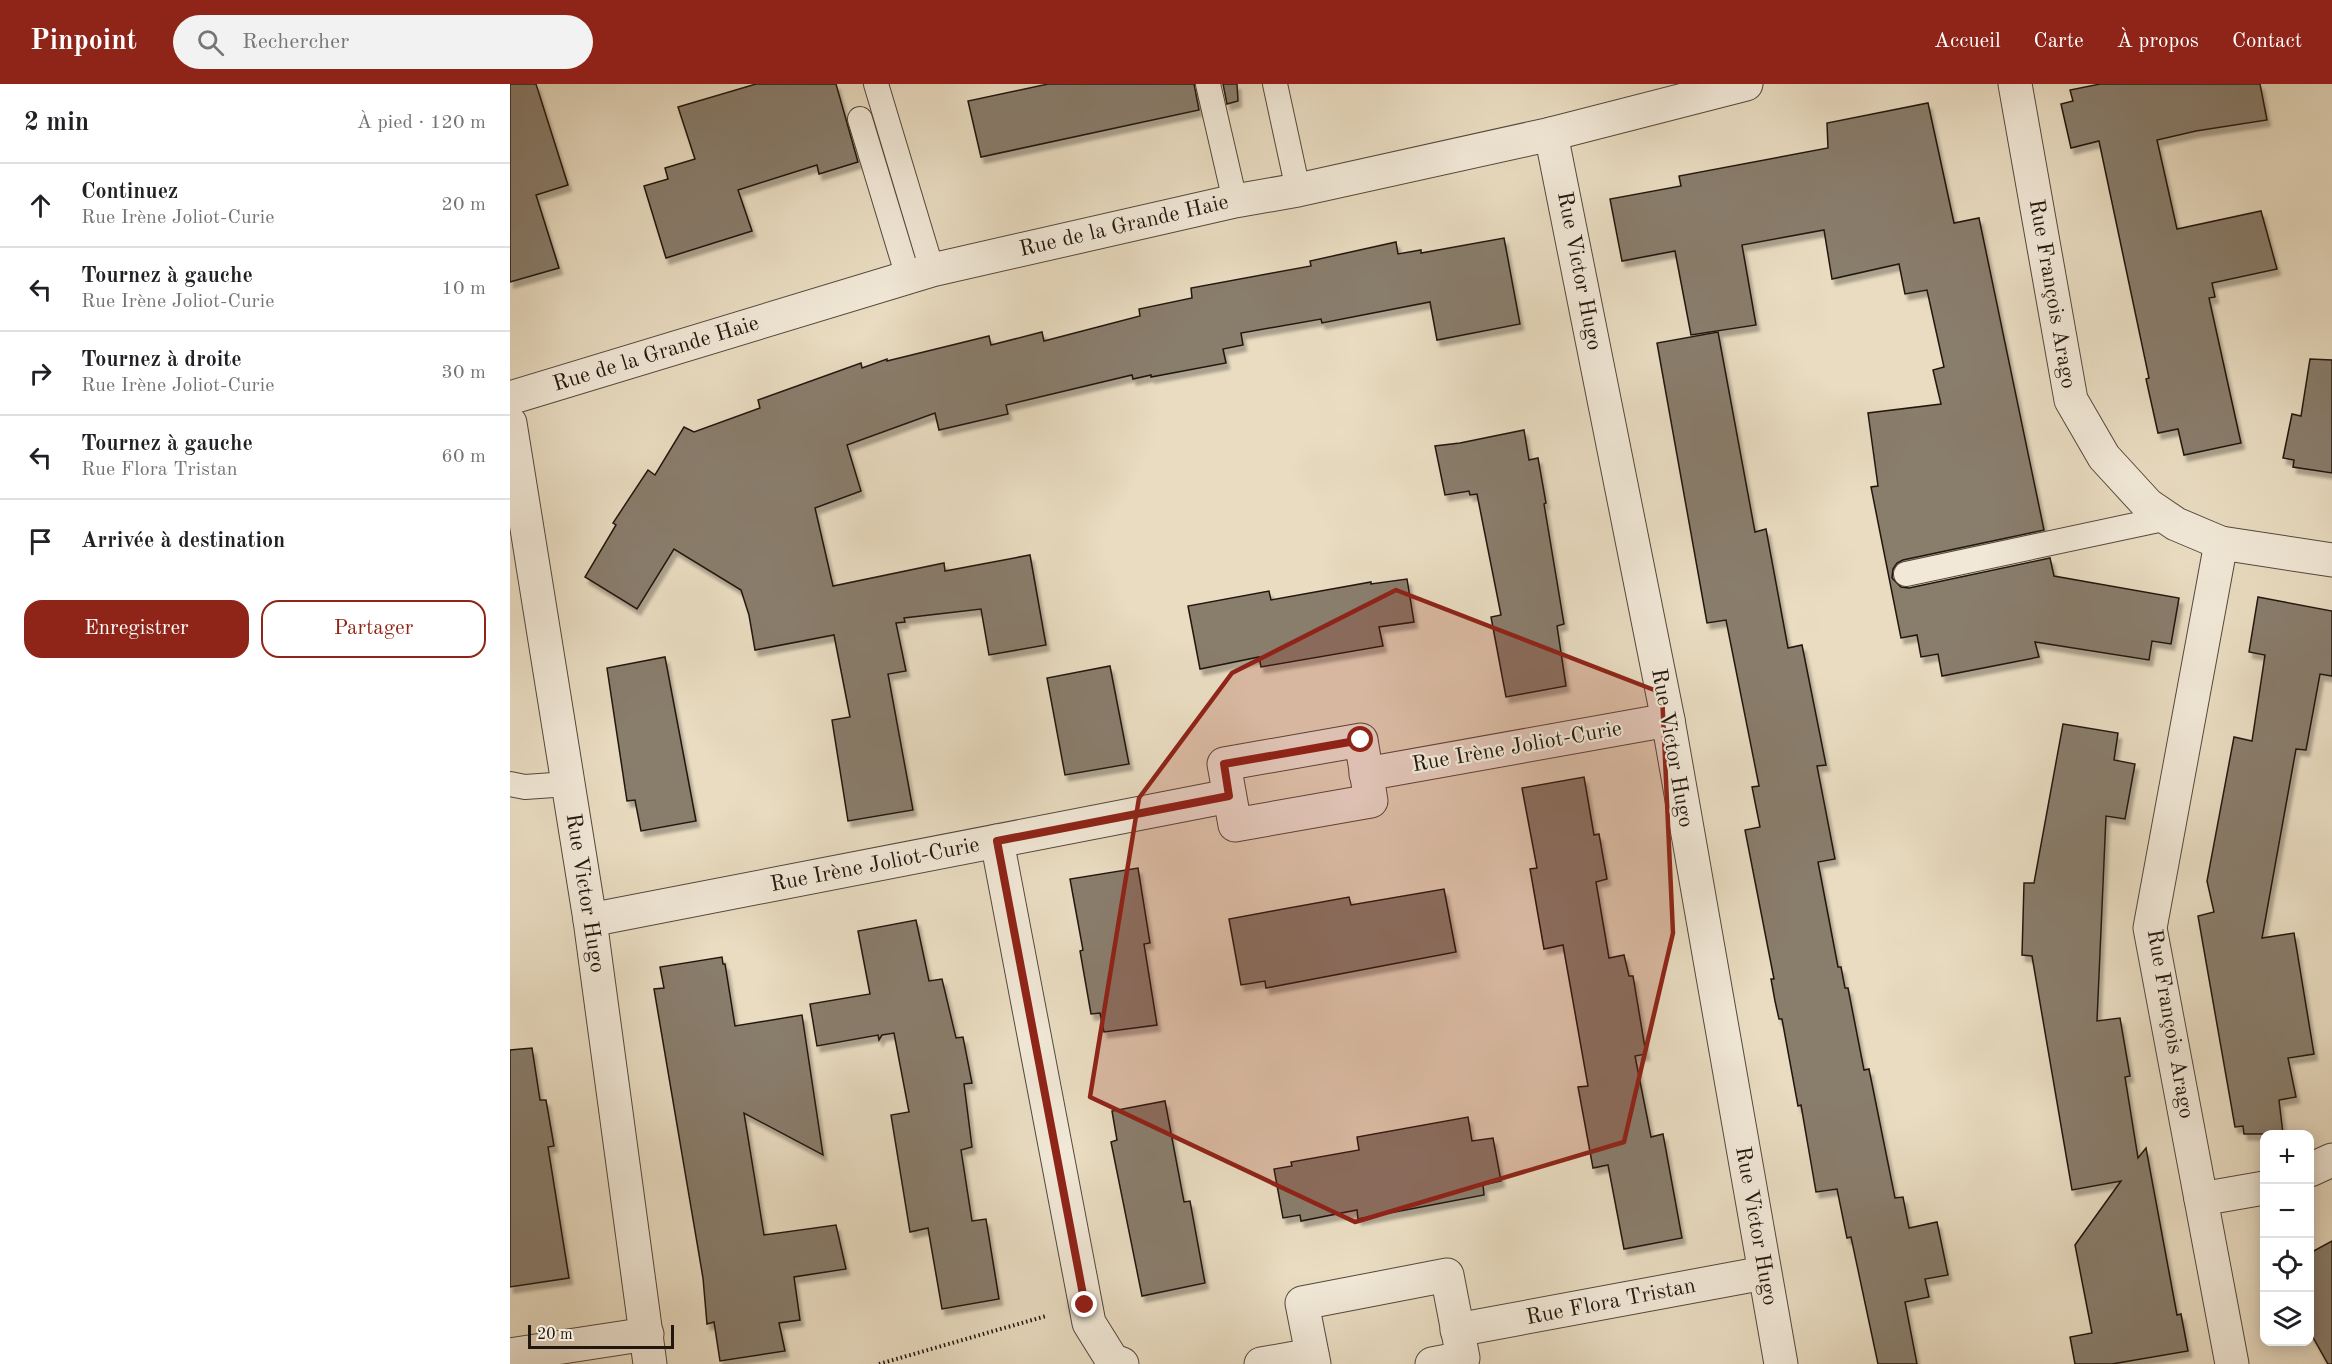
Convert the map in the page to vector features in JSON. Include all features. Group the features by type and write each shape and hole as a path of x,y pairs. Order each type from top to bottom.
{"street":[{"name":"Rue de la Grande Haie","path":"510,398 920,274 1235,201 1298,190 1551,134 1746,84"},
{"name":"Rue François Arago","path":"2015,84 2071,400 2104,457 2148,505 2168,518 2221,543 2332,560"},
{"name":"Rue Victor Hugo","path":"1551,134 1668,720 1781,1364"},
{"name":"Rue Victor Hugo","path":"510,423 590,920 649,1349"},
{"name":"Rue François Arago","path":"2221,543 2150,928 2232,1364"},
{"name":"Rue Irène Joliot-Curie","path":"1366,774 1668,720"},
{"path":"1361,740 1371,801 1235,825 1229,796 1224,764 1361,740"},
{"name":"Rue Irène Joliot-Curie","path":"590,920 1229,796"},
{"path":"997,841 1089,1323 1112,1360 1122,1364"},
{"path":"2314,1168 2332,1160"},
{"path":"2201,1199 2260,1189"},
{"name":"Rue Flora Tristan","path":"1458,1330 1764,1273"},
{"path":"1261,1364 1313,1359 1302,1303 1447,1275 1463,1358 1432,1364"},
{"path":"510,1355 649,1349"}],"lane":[{"path":"876,84 920,274"},
{"path":"1208,84 1235,201"},
{"path":"1275,84 1298,190"},
{"path":"860,119 920,274"},
{"path":"1906,574 2168,518"},
{"path":"510,784 525,787 568,784"}],"path":[{"path":"879,1364 1085,1305"}],"highlighted area":[{"path":"1396,590 1662,693 1673,933 1624,1142 1355,1222 1090,1097 1139,798 1232,673"}],"building":[{"path":"510,84 536,84 568,185 536,195 559,268 510,282"},
{"path":"756,84 836,84 858,162 819,174 817,165 738,190 752,231 666,258 644,186 668,179 665,168 695,159 678,107"},
{"path":"1048,84 1194,84 1199,110 981,157 968,101"},
{"path":"1223,84 1237,84 1238,101 1227,104"},
{"path":"2100,84 2260,84 2267,120 2196,131 2157,140 2177,229 2261,211 2277,269 2212,283 2215,297 2209,298 2241,443 2184,455 2178,429 2158,433 2146,379 2149,378 2099,141 2071,148 2061,104 2073,101 2070,90"},
{"path":"1928,103 1954,223 1979,218 2044,530 1903,560 1893,569 1892,578 1901,587 1909,588 2050,558 2054,576 2179,598 2171,644 2152,641 2149,660 2035,642 2039,657 1942,676 1938,654 1921,657 1917,635 1901,638 1871,487 1878,486 1868,413 1941,404 1933,370 1944,367 1927,290 1905,294 1899,264 1832,279 1824,230 1742,245 1756,325 1691,335 1675,251 1622,261 1610,199 1681,186 1679,176 1828,148 1827,123"},
{"path":"1504,238 1520,324 1437,340 1430,302 1322,323 1321,319 1241,333 1243,345 1223,349 1226,363 1151,377 1151,375 1133,379 1132,375 1006,405 1008,414 939,430 935,413 847,445 861,491 815,508 833,586 944,563 945,571 1030,555 1046,645 989,655 981,609 904,618 905,622 896,623 906,671 888,674 913,810 848,821 832,720 850,717 834,635 755,650 749,615 741,590 674,549 637,609 585,577 616,525 613,523 648,470 655,475 684,427 694,432 760,408 758,400 861,363 862,368 887,359 887,361 989,336 991,345 1042,332 1044,341 1140,316 1139,309 1192,298 1191,288 1311,266 1310,261 1396,242 1398,254 1421,250 1421,253"},
{"path":"1718,332 1755,532 1766,529 1788,648 1802,645 1826,765 1817,766 1835,859 1818,862 1838,967 1841,967 1845,988 1848,988 1864,1070 1869,1069 1895,1198 1903,1197 1909,1228 1937,1222 1948,1275 1925,1279 1929,1297 1905,1302 1917,1364 1878,1364 1851,1237 1847,1238 1837,1189 1816,1192 1801,1105 1798,1106 1782,1019 1779,1019 1775,1001 1771,979 1774,979 1745,830 1760,827 1752,787 1759,786 1726,620 1707,623 1657,343"},
{"path":"2310,359 2332,360 2332,473 2293,467 2294,460 2283,458 2292,414 2301,416"},
{"path":"1524,430 1529,460 1538,458 1546,503 1544,504 1564,624 1557,626 1566,686 1506,697 1491,617 1501,615 1477,494 1470,495 1469,491 1445,495 1435,446"},
{"path":"1407,579 1414,622 1379,627 1383,646 1261,667 1259,657 1200,669 1188,606 1269,591 1271,600 1371,582 1371,584"},
{"path":"2258,597 2332,611 2332,676 2320,674 2306,750 2296,749 2262,938 2294,933 2314,1054 2288,1058 2296,1097 2279,1100 2283,1130 2260,1130 2260,1134 2244,1134 2243,1126 2235,1127 2198,916 2214,912 2207,881 2234,737 2252,741 2265,655 2249,652"},
{"path":"665,657 696,821 641,831 635,800 627,801 607,668"},
{"path":"1110,666 1129,764 1065,775 1047,678"},
{"path":"2063,724 2118,733 2114,760 2135,764 2125,819 2106,816 2097,1021 2120,1018 2130,1076 2125,1077 2138,1158 2146,1148 2177,1315 2181,1314 2188,1351 2112,1364 2075,1364 2070,1337 2092,1333 2075,1245 2121,1181 2072,1190 2032,956 2022,955 2024,883 2034,883"},
{"path":"1584,777 1594,835 1599,834 1607,879 1596,882 1609,958 1624,955 1629,976 1633,976 1646,1054 1635,1056 1651,1137 1663,1134 1682,1238 1624,1249 1608,1165 1593,1168 1578,1087 1588,1086 1563,945 1544,949 1530,869 1537,868 1522,788"},
{"path":"1138,868 1150,943 1144,944 1157,1025 1104,1032 1100,1013 1091,1014 1080,951 1083,950 1070,879"},
{"path":"1444,889 1456,952 1266,988 1265,981 1241,985 1229,919 1349,897 1351,905"},
{"path":"916,920 929,981 942,979 956,1038 963,1037 972,1083 964,1084 972,1147 961,1150 972,1221 986,1219 999,1299 942,1309 928,1228 910,1232 891,1115 909,1112 894,1033 882,1035 879,1040 878,1035 817,1046 810,1004 870,994 858,931"},
{"path":"722,957 735,1026 802,1015 823,1155 744,1113 764,1235 836,1225 846,1269 794,1277 800,1320 779,1323 785,1351 720,1361 714,1322 707,1324 703,1278 654,989 664,988 660,967"},
{"path":"532,1048 540,1100 546,1100 554,1146 548,1147 569,1278 510,1287 510,1050"},
{"path":"1165,1101 1184,1202 1190,1201 1205,1283 1142,1296 1111,1142 1117,1140 1112,1111"},
{"path":"1468,1117 1472,1141 1493,1138 1501,1181 1483,1185 1484,1195 1358,1219 1357,1210 1301,1221 1300,1215 1283,1218 1274,1169 1292,1166 1291,1162 1359,1150 1357,1137"},
{"path":"2332,1241 2332,1364 2328,1364 2314,1339 2314,1251"}],"route":[{"path":"1085,1305 997,841 1229,796 1224,764 1361,740"}]}
